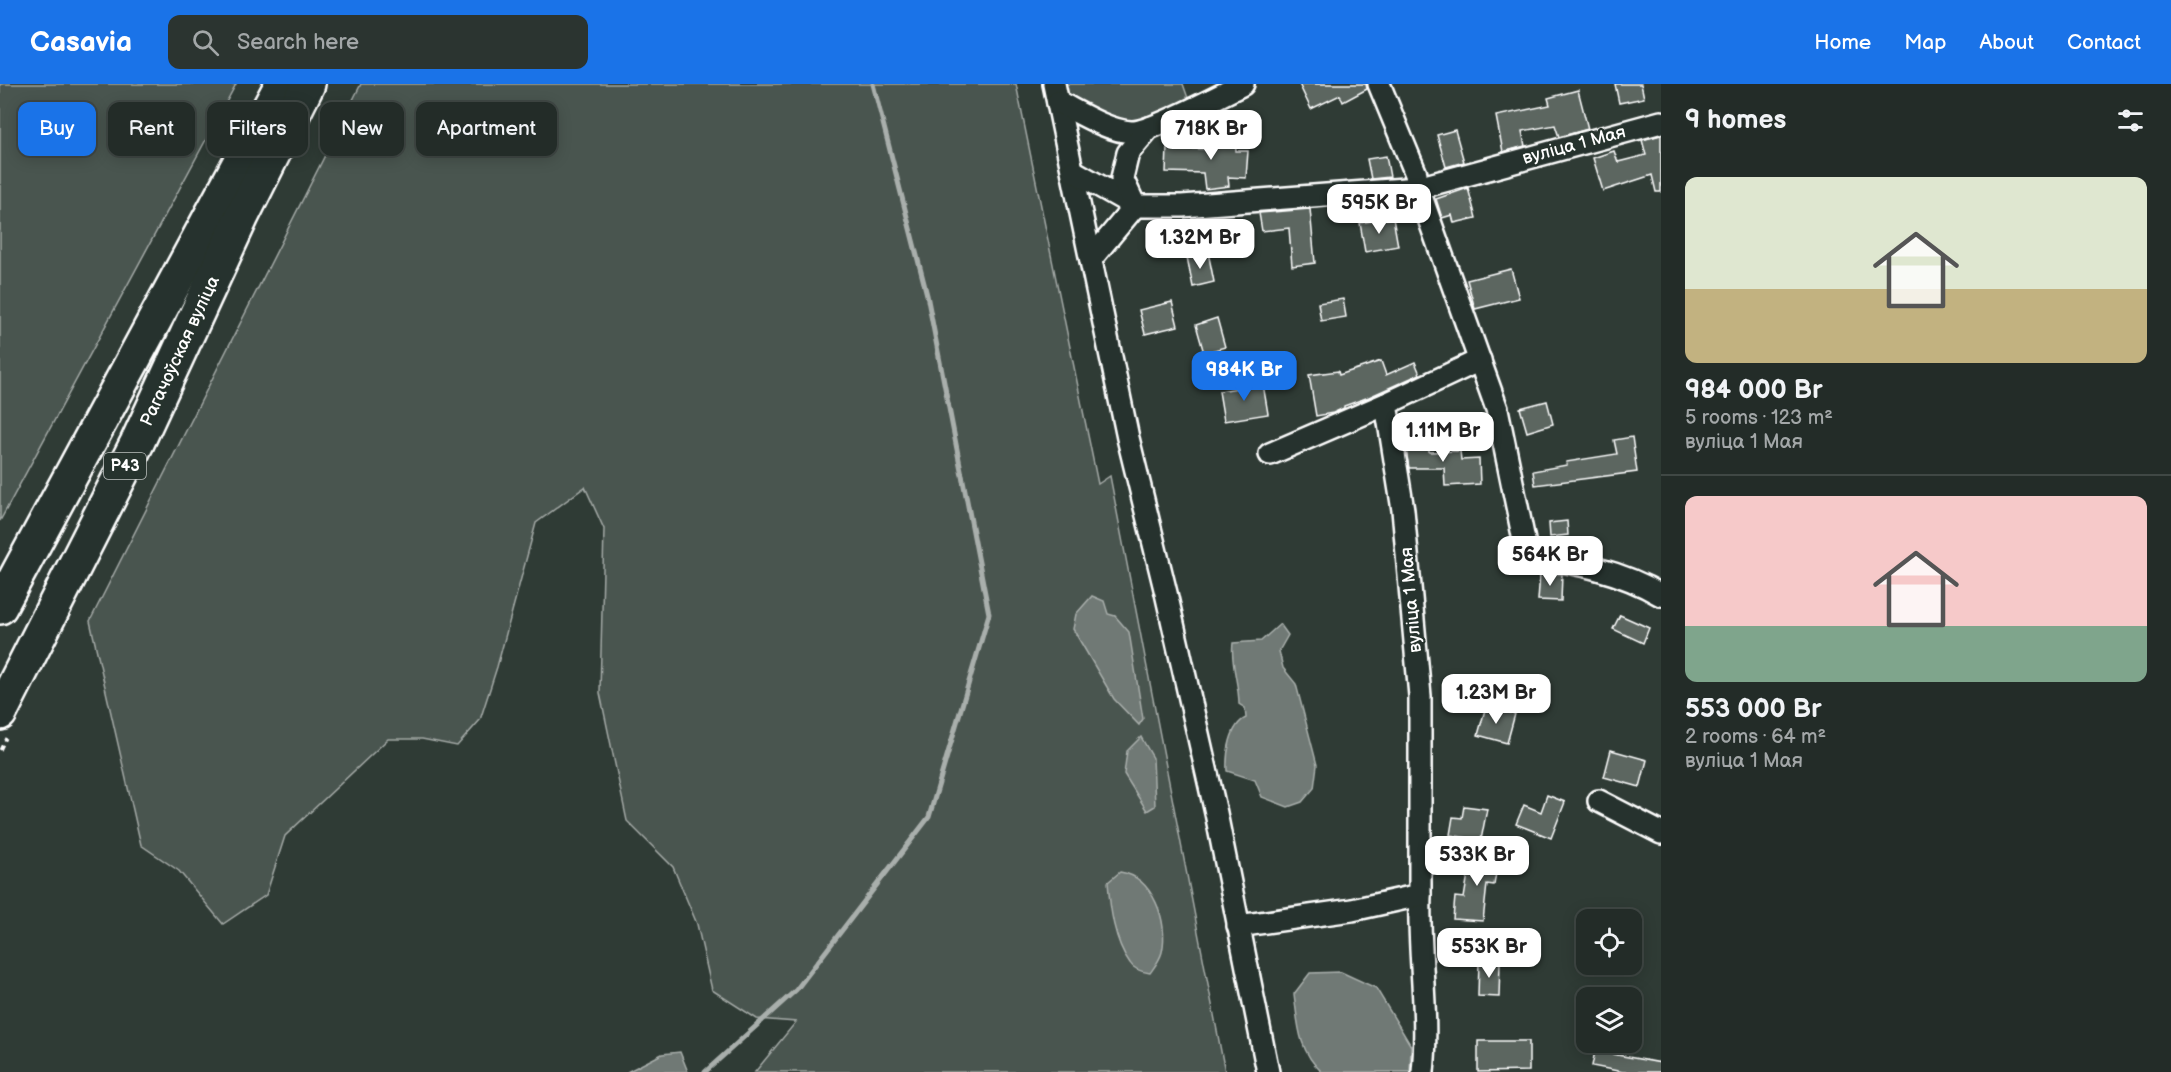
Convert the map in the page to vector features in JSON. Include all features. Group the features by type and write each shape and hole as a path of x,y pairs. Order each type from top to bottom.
{"main road":[{"name":"Рагачоўская вуліца","path":"0,607 282,84"},
{"name":"Рагачоўская вуліца","path":"0,713 137,443 242,216 308,84"}],"street":[{"path":"1056,93 1098,123 1132,132 1149,128 1243,84"},
{"path":"1379,84 1416,174 1418,188 1497,409 1527,555 1586,564 1624,576 1661,595"},
{"path":"1056,93 1128,438 1172,616 1268,1072"},
{"name":"вуліца 1 Мая","path":"1073,171 1135,206 1182,206 1418,188 1661,122"},
{"path":"1091,259 1135,206 1122,178 1128,153 1149,128"},
{"path":"1270,454 1480,360"},
{"name":"вуліца 1 Мая","path":"1386,404 1403,510 1420,696 1419,935 1425,1051 1423,1072"},
{"path":"1599,801 1661,833"},
{"path":"1238,926 1352,910 1420,895"}],"shaded area":[{"path":"0,84 236,84 226,102 207,102 207,138 0,521"},
{"path":"361,84 1016,84 1098,484 1110,476 1225,1072 755,1072 796,1022 757,1019 712,990 697,924 673,867 627,821 600,693 604,529 585,487 536,523 497,667 480,720 457,746 422,739 388,739 285,836 266,895 223,924 179,871 141,845 90,621 325,156 404,156 404,102 352,102"},
{"path":"1063,84 1183,84 1189,101 1149,118 1127,120 1095,110 1065,94"},
{"path":"1092,596 1104,601 1108,614 1115,616 1129,632 1143,719 1139,725 1114,699 1073,629 1076,614"},
{"path":"1280,624 1288,635 1279,651 1283,668 1296,684 1317,765 1314,788 1302,802 1288,807 1262,797 1255,780 1227,771 1228,749 1233,733 1246,718 1245,708 1239,704 1233,643 1261,641"},
{"path":"1141,737 1153,758 1155,806 1147,811 1124,774 1127,751"},
{"path":"1120,872 1141,882 1150,892 1160,915 1164,940 1162,952 1150,973 1132,965 1117,935 1108,882"},
{"path":"1341,972 1376,988 1411,1046 1410,1072 1322,1072 1314,1064 1304,1046 1298,1026 1294,994 1310,973"},
{"path":"680,1052 688,1072 627,1072 662,1054"}],"building":[{"path":"1299,84 1366,84 1367,89 1343,102 1340,95 1311,109"},
{"path":"1615,84 1641,84 1644,98 1619,103"},
{"path":"1578,90 1588,129 1559,137 1555,125 1522,131 1525,146 1503,152 1496,116 1550,105 1548,98"},
{"path":"1455,130 1464,162 1446,167 1437,135"},
{"path":"1661,135 1661,192 1656,192 1652,175 1603,191 1593,158 1614,151 1618,162 1646,155 1642,140"},
{"path":"1235,136 1236,151 1248,151 1246,178 1228,177 1229,186 1205,189 1203,173 1166,172 1167,148 1206,149 1206,137"},
{"path":"1386,156 1390,177 1371,179 1367,159"},
{"path":"1468,188 1476,218 1454,223 1452,215 1442,218 1436,199"},
{"path":"1310,209 1315,263 1292,266 1289,228 1262,231 1259,213"},
{"path":"1393,218 1398,246 1365,252 1360,223"},
{"path":"1208,252 1214,282 1193,287 1187,257"},
{"path":"1511,269 1519,298 1475,309 1467,280"},
{"path":"1343,299 1346,317 1321,321 1318,303"},
{"path":"1172,302 1178,326 1145,334 1139,310"},
{"path":"1217,318 1225,347 1204,353 1196,325"},
{"path":"1381,361 1386,375 1415,362 1420,374 1344,406 1333,413 1316,416 1309,375 1338,371 1339,375"},
{"path":"1263,384 1268,414 1224,421 1219,391"},
{"path":"1547,401 1553,424 1527,432 1520,408"},
{"path":"1632,437 1637,472 1535,485 1533,471 1567,465 1566,462 1617,454 1614,440"},
{"path":"1404,438 1429,438 1429,452 1460,451 1461,460 1479,459 1480,484 1445,486 1444,468 1409,468"},
{"path":"1567,521 1568,535 1550,537 1549,523"},
{"path":"1540,573 1562,574 1561,601 1538,600"},
{"path":"1620,615 1649,628 1643,643 1613,629"},
{"path":"1486,706 1515,714 1507,743 1478,735"},
{"path":"1611,750 1647,760 1640,787 1604,777"},
{"path":"1547,795 1565,802 1551,838 1516,824 1524,805 1541,812"},
{"path":"1464,806 1487,809 1481,840 1450,835 1453,817 1462,818"},
{"path":"1472,850 1499,855 1494,885 1487,884 1483,921 1453,919 1455,897 1464,898"},
{"path":"1479,961 1500,962 1499,997 1478,996"},
{"path":"1478,1041 1529,1041 1529,1071 1478,1072"},
{"path":"1595,1053 1606,1053 1661,1063 1661,1072 1623,1072 1592,1066"}],"waterway":[{"path":"705,1072 796,990 929,817 989,614 927,295 873,84"}]}
